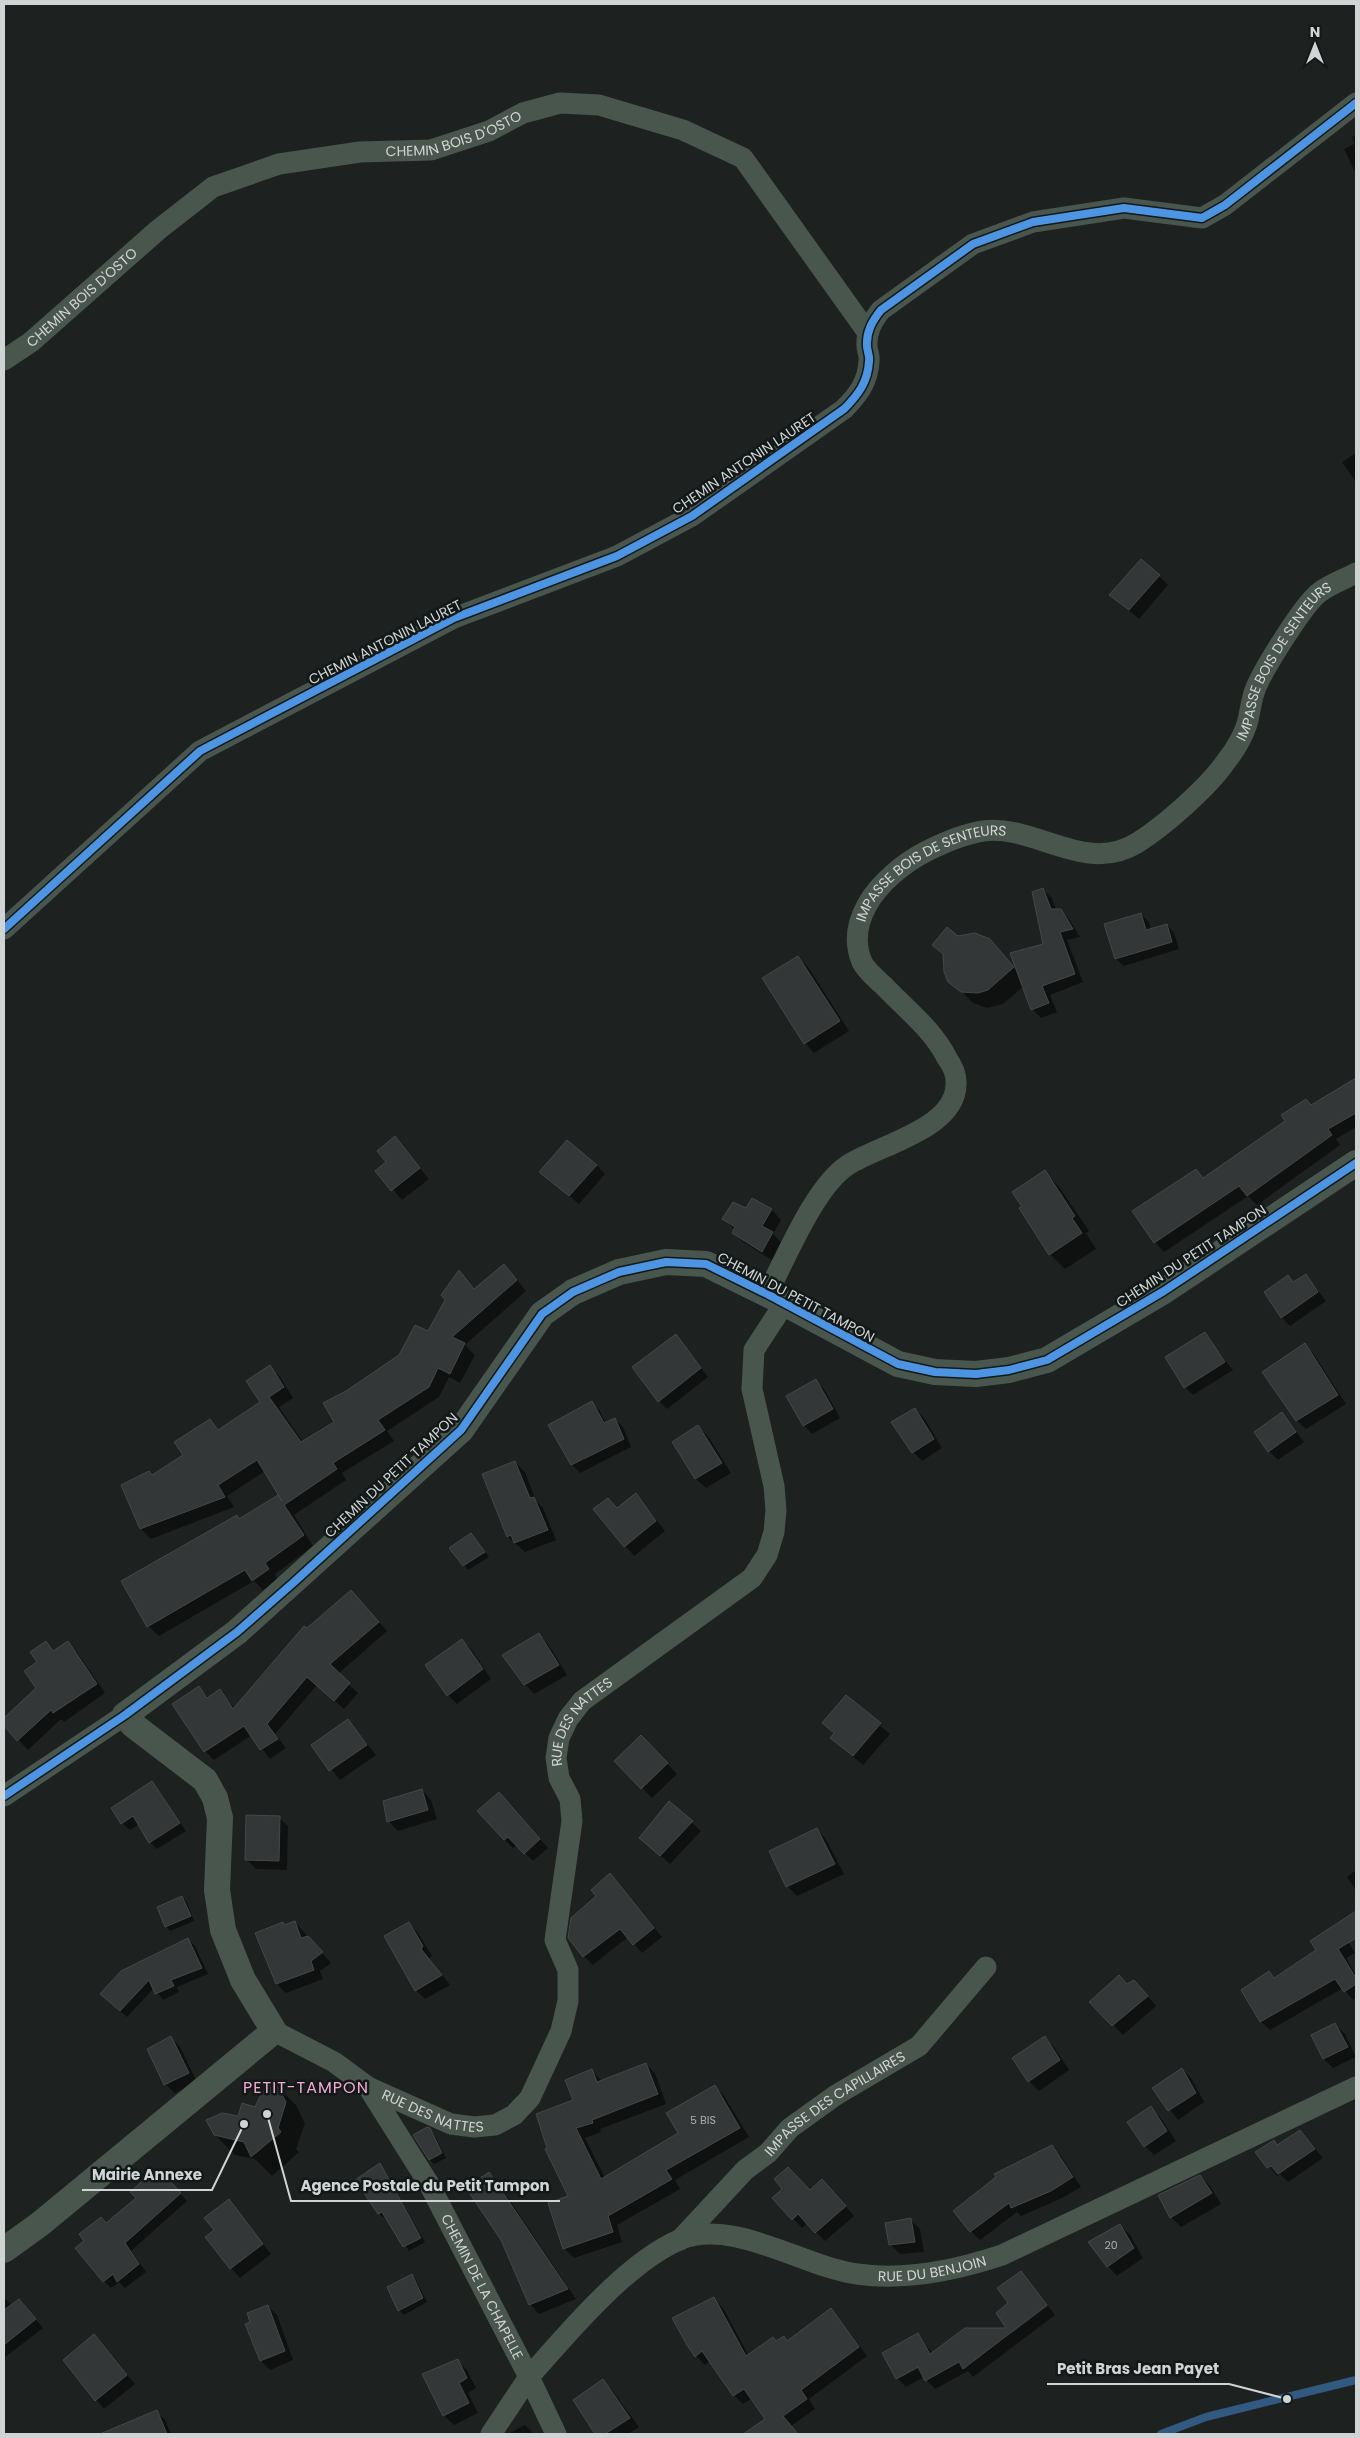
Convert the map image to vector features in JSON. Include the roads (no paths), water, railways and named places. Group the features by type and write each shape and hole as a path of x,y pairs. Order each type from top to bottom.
{"street":[{"path":"868,333 873,320 881,310 973,244 1033,222 1124,208 1202,218 1225,205 1356,103"},
{"name":"CHEMIN BOIS D'OSTO","path":"4,360 31,342 158,230 213,187 279,164 360,152 431,150 489,131 523,112 560,104 599,105 674,127 743,158 868,333"},
{"name":"CHEMIN ANTONIN LAURET","path":"4,929 200,751 454,618 617,556 692,516 844,409 858,396 867,378 870,359 867,346 868,333"},
{"name":"IMPASSE BOIS DE SENTEURS","path":"776,1299 807,1216 831,1181 846,1165 901,1140 944,1114 954,1099 957,1083 952,1066 939,1041 863,965 857,946 858,929 867,905 880,887 914,858 948,840 984,831 1028,837 1063,849 1083,853 1102,854 1120,851 1136,843 1191,800 1228,760 1246,726 1255,689 1284,639 1318,592 1356,573"},
{"name":"CHEMIN DU PETIT TAMPON","path":"4,1796 125,1715 236,1632 461,1430 542,1314 573,1292 619,1272 666,1262 706,1264 898,1364 935,1372 976,1374 1009,1370 1047,1360 1164,1291 1356,1163"},
{"name":"RUE DES NATTES","path":"368,2087 451,2124 474,2127 495,2125 514,2115 530,2098 562,2032 568,2001 568,1970 555,1940 572,1821 570,1798 559,1778 556,1758 559,1738 568,1719 582,1701 752,1578 767,1555 774,1532 776,1510 774,1486 752,1389 754,1350 776,1299"},
{"path":"4,2250 40,2224 274,2031 243,1980 223,1930 217,1890 220,1818 215,1798 205,1780 133,1725 125,1715"},
{"name":"IMPASSE DES CAPILLAIRES","path":"680,2240 745,2170 768,2153 790,2128 836,2095 919,2046 986,1967"},
{"name":"CHEMIN DE LA CHAPELLE","path":"274,2031 334,2062 368,2087 429,2184 529,2377 556,2434"},
{"name":"RUE DU BENJOIN","path":"529,2377 575,2325 631,2272 655,2254 680,2240 707,2234 737,2237 826,2267 858,2274 889,2276 966,2267 1002,2255 1356,2087"},
{"path":"492,2434 529,2377"}],"waterway":[{"path":"1161,2434 1206,2417 1356,2380"}],"place":[{"name":"Agence Postale du Petit Tampon","path":"267,2114"},
{"name":"Mairie Annexe","path":"244,2124"},
{"name":"Petit Bras Jean Payet","path":"1287,2399"}],"district":[{"name":"PETIT-TAMPON","path":"306,2087"}]}
